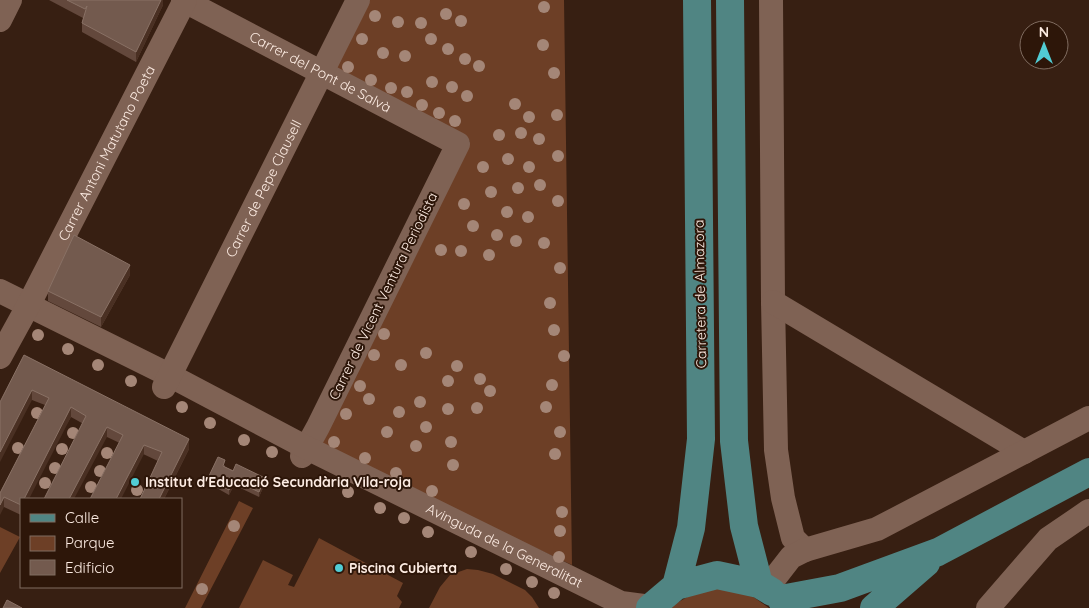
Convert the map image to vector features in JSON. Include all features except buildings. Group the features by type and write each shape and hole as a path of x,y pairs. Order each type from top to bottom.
{"main road":[{"name":"Carretera de Almazora","path":"676,586 691,528 701,439 697,0"},
{"path":"730,0 734,441 744,526 773,595"},
{"path":"651,607 676,586 717,575 773,595 840,588 938,552 1089,472"},
{"path":"874,608 938,552"}],"street":[{"path":"0,20 10,0"},
{"name":"Carrer del Pont de Salvà","path":"184,0 458,144"},
{"name":"Carrer Antoni Matutano Poeta","path":"0,357 26,311 184,0"},
{"name":"Carrer de Pepe Clausell","path":"167,381 358,0"},
{"path":"771,0 776,450 783,498 793,538 805,550"},
{"name":"Carrer de Vicent Ventura Periodista","path":"305,452 458,144"},
{"name":"Avinguda de la Generalitat","path":"0,291 26,311 305,452 603,608"},
{"path":"773,302 1024,452"},
{"name":"Avinguda de la Generalitat","path":"0,304 26,311"},
{"path":"773,595 791,557 805,550 878,529 1089,418"},
{"name":"Avinguda de la Generalitat","path":"305,452 620,603 651,607"},
{"path":"988,608 1048,539 1089,511"}],"green space":[{"path":"370,0 564,0 572,565 319,447 470,141 335,71"},
{"path":"239,501 253,508 201,608 185,608"},
{"path":"0,527 20,537 0,573"},
{"name":"Piscina Cubierta","path":"319,538 403,583 397,596 402,602 399,608 239,608 263,560 293,575 288,585 294,587"},
{"path":"467,569 493,574 525,590 539,608 429,608 440,587 450,575"},
{"path":"710,589 726,589 752,596 769,608 668,608 696,592"}],"place":[{"name":"Institut d'Educació Secundària Vila-roja","path":"135,482"},
{"name":"Piscina Cubierta","path":"339,568"}]}
